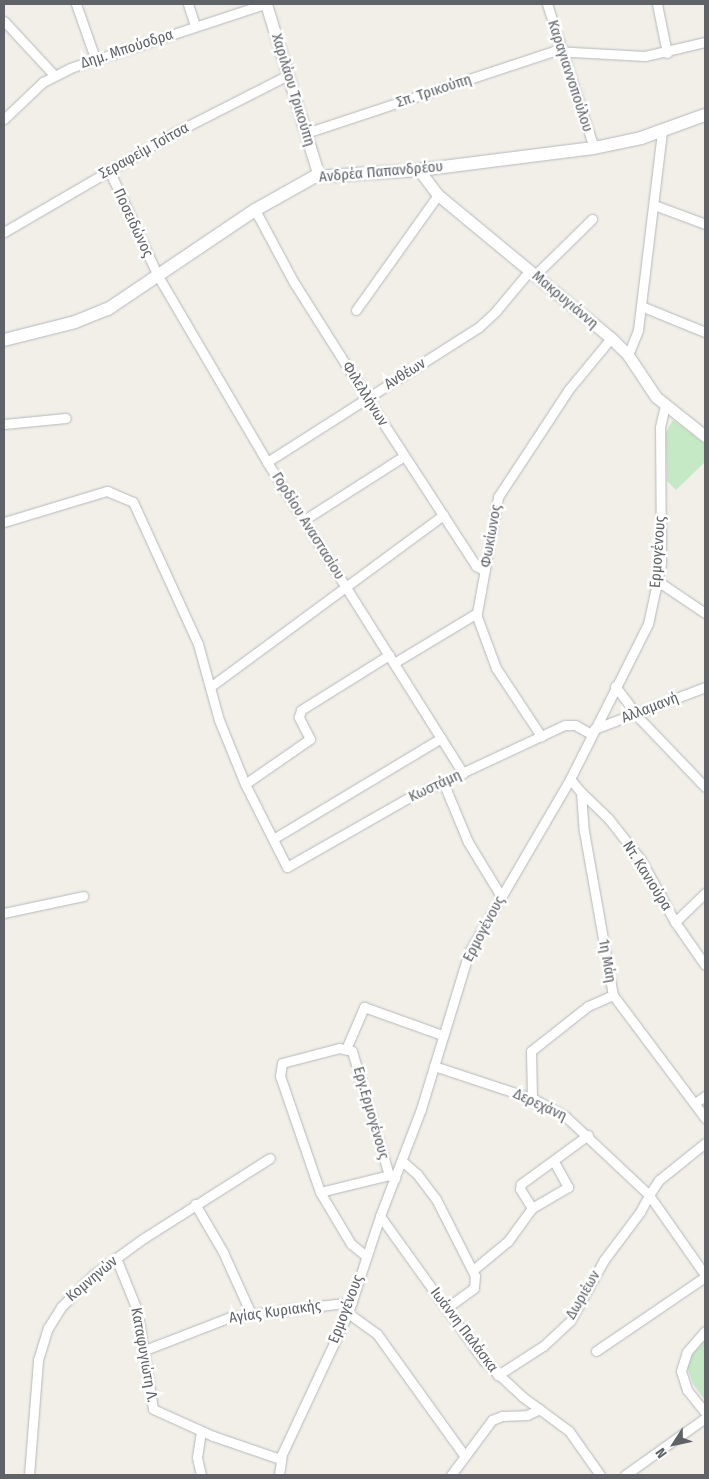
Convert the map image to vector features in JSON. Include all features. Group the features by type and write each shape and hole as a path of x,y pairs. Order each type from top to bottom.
{"main road":[{"name":"Ανδρέα Παπανδρέου","path":"4,340 93,315 158,276 255,210 301,182 319,176 418,170 594,148 662,131 705,115"}],"street":[{"path":"76,4 96,58"},
{"path":"188,4 195,26"},
{"name":"Δημ. Μπούσδρα","path":"4,120 54,75 96,58 265,4"},
{"name":"Χαριλάου Τρικούπη","path":"265,4 319,176"},
{"name":"Καραγιαννοπούλου","path":"547,4 594,148"},
{"path":"657,4 667,53"},
{"path":"4,21 54,75"},
{"path":"562,51 615,56 667,53 705,42"},
{"name":"Σπ. Τρικούπη","path":"306,133 562,51"},
{"name":"Σεραφείμ Τσίτσα","path":"4,232 108,170 288,75"},
{"path":"628,355 638,330 662,131"},
{"name":"Ποσειδώνος","path":"108,170 158,276"},
{"name":"Μακρυγιάννη","path":"418,170 438,195 611,338 628,355 648,388 665,405 705,436"},
{"path":"356,310 438,195"},
{"path":"654,204 705,224"},
{"name":"Φιλελλήνων","path":"255,210 293,281 367,398 476,566 485,571"},
{"name":"Ανθέων","path":"268,462 485,322 532,272 592,219"},
{"name":"Γορδίου Αναστασίου","path":"158,276 268,462 463,773"},
{"path":"641,306 705,332"},
{"name":"Φωκίωνος","path":"476,614 500,492 569,389 611,338"},
{"name":"Ερμογένους","path":"280,1459 348,1313 392,1176 402,1161 434,1066 469,952 570,779 615,686 648,624 659,582 662,549 660,427 665,405"},
{"path":"4,424 66,418"},
{"path":"304,520 404,456"},
{"path":"4,522 100,492 116,492 133,502 198,644 219,720 245,784 273,839 441,738"},
{"path":"210,687 345,586 443,516"},
{"path":"659,582 705,613"},
{"path":"245,784 310,739 299,717 301,710 476,614 496,668 542,736"},
{"path":"615,686 636,714 705,787"},
{"name":"Αλλαμανή","path":"593,732 705,687"},
{"name":"Κωστάμη","path":"273,839 285,864 291,867 406,799 542,736 570,724 593,732"},
{"path":"570,779 581,792"},
{"path":"443,782 468,842 501,896"},
{"name":"Ντ. Κανιούρα","path":"581,792 608,818 640,860 675,922 705,965"},
{"name":"1η Μάη","path":"581,792 584,831 613,995 705,1118"},
{"path":"675,922 705,893"},
{"path":"4,913 83,896"},
{"path":"532,1098 531,1051 588,1006 613,995"},
{"path":"346,1049 364,1007 442,1036"},
{"name":"Εργ.Ερμογένους","path":"320,1192 392,1176 355,1058 346,1049 287,1062 280,1067 280,1076 320,1192 351,1244 366,1256"},
{"name":"Δερεχάνη","path":"434,1066 532,1098 565,1116 588,1135 649,1195"},
{"path":"695,1103 705,1096"},
{"path":"532,1208 520,1189 521,1184 554,1162 588,1135"},
{"path":"596,1351 705,1276 649,1195 659,1180 705,1143"},
{"name":"Κομνηνών","path":"30,1475 35,1378 48,1328 68,1298 116,1258 195,1204 270,1158"},
{"path":"402,1161 417,1174 436,1199 473,1270 475,1286 446,1308"},
{"path":"473,1270 508,1241 532,1208 568,1187 554,1162"},
{"name":"Δωριέων","path":"498,1375 543,1346 570,1320 604,1260 640,1212 649,1195"},
{"path":"195,1204 223,1252 251,1314"},
{"name":"Ιωάννη Παλάσκα","path":"380,1216 446,1308 498,1375 574,1437 600,1475"},
{"name":"Καταφυγιώτη Λ.","path":"116,1258 135,1301 145,1350 153,1409 201,1431 280,1459"},
{"name":"Αγίας Κυριακής","path":"145,1350 216,1321 251,1314 352,1302"},
{"path":"348,1313 377,1334 464,1455"},
{"path":"705,1331 687,1352 681,1371 687,1390 705,1412"},
{"path":"451,1475 464,1455 497,1417 527,1415 540,1409"},
{"path":"626,1475 705,1418"},
{"path":"201,1431 197,1457 201,1475"},
{"path":"279,1475 280,1459"}],"green space":[{"path":"673,420 705,444 705,462 676,490 667,481 666,432"},
{"path":"705,1340 705,1400 693,1384 687,1367 689,1358"}]}
